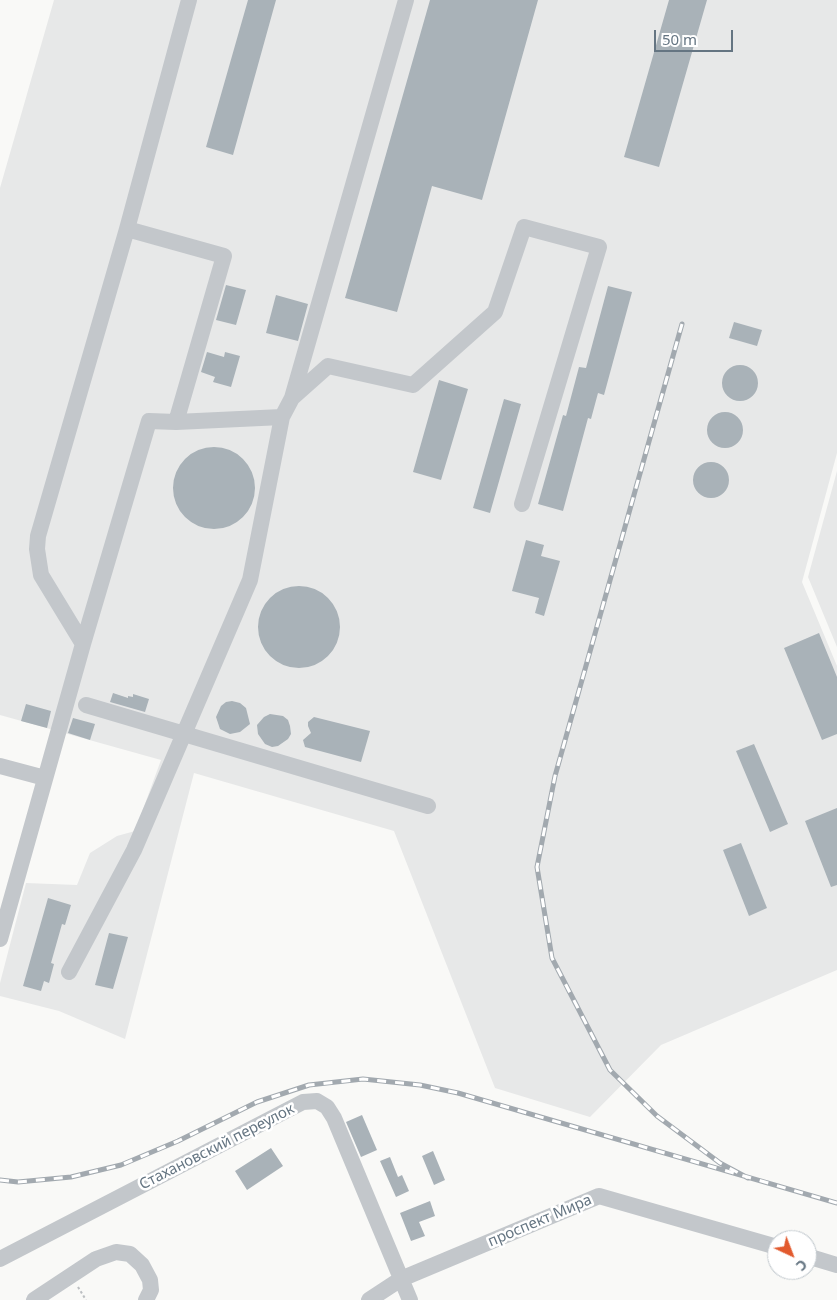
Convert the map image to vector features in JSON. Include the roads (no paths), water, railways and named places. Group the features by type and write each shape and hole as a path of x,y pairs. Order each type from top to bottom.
{"street":[{"path":"83,644 41,575 37,548 38,536 127,229 190,0"},
{"path":"69,972 134,850 250,580 282,417 292,398 406,0"},
{"path":"302,358 413,386 496,312 524,227 599,247 522,504"},
{"path":"127,229 224,256 176,422"},
{"path":"292,398 328,366"},
{"path":"0,939 83,644 149,421 176,422 282,417"},
{"path":"86,705 428,806"},
{"path":"0,766 45,778"},
{"name":"Стахановский переулок","path":"0,1259 303,1102 317,1101 327,1107 334,1118 410,1300"},
{"name":"проспект Мира","path":"369,1300 401,1279 599,1196 767,1244"},
{"path":"34,1300 96,1259 116,1252 130,1254 142,1265 150,1280 151,1290 146,1300"},
{"path":"817,1259 837,1265"}],"railway":[{"path":"682,324 555,776 537,867 552,958 610,1070 657,1116 720,1163 748,1178"},
{"path":"0,1180 18,1182 71,1177 121,1165 178,1141 257,1102 309,1085 363,1079 420,1085 458,1093 837,1203"}]}
